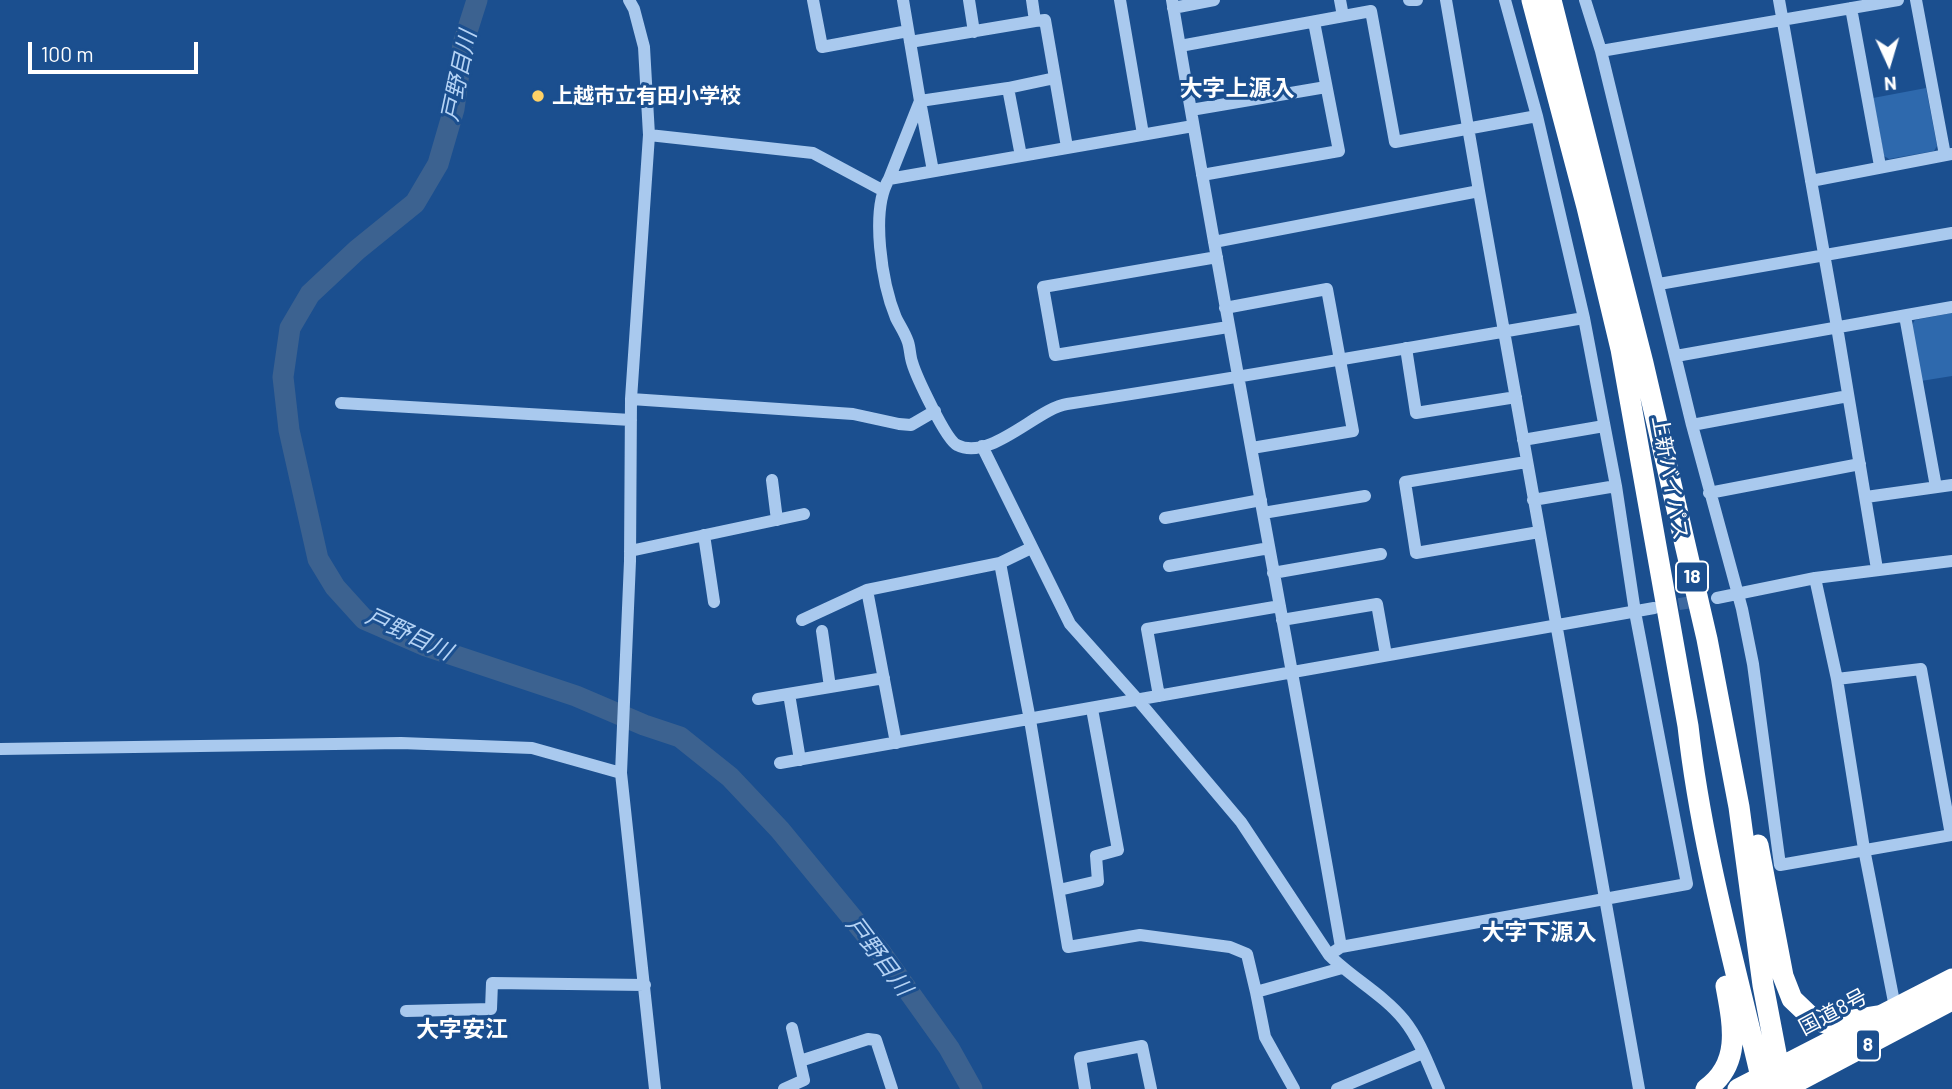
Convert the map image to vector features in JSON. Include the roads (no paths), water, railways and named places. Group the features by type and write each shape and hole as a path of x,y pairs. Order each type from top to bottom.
{"highway":[{"name":"上新バイパス","path":"1532,0 1587,207 1621,349 1677,660 1694,779 1774,1083"},
{"name":"上新バイパス","path":"1551,0 1643,363 1707,639 1740,807 1774,1083"},
{"path":"1707,639 1751,808 1783,976 1793,999 1812,1019 1828,1024 1886,1011"},
{"path":"1694,779 1704,870 1733,1035 1730,1059 1724,1071 1706,1089"},
{"name":"国道8号","path":"1774,1083 1886,1011 1952,979"},
{"name":"国道8号","path":"1738,1089 1774,1083 1952,1000"}],"street":[{"path":"629,0 645,47 649,135 631,399 630,551 621,773 655,1089"},
{"path":"813,0 822,47 974,32 1045,20 1067,147"},
{"path":"903,0 933,171"},
{"path":"969,0 974,32"},
{"path":"1032,0 1035,21"},
{"path":"1120,0 1143,134"},
{"path":"1214,0 1173,4 1228,327 1280,606 1335,951 1342,968 1403,1017 1439,1089"},
{"path":"1340,0 1343,16"},
{"path":"1409,0 1417,0"},
{"path":"1446,0 1639,1089"},
{"path":"1335,951 1687,884 1635,612 1584,318 1537,117 1505,0"},
{"path":"1586,0 1601,51 1709,493 1742,609 1753,664 1780,866 1951,835 1921,669 1837,679"},
{"path":"1779,0 1877,569"},
{"path":"1601,51 1898,0"},
{"path":"1811,181 1948,154 1916,0"},
{"path":"1851,8 1880,166"},
{"path":"1180,46 1371,11 1395,142 1537,117"},
{"path":"1202,175 1339,151 1314,22"},
{"path":"920,101 1055,78"},
{"path":"1191,110 1326,87"},
{"path":"1008,88 1021,156"},
{"path":"920,101 886,184 880,209 880,235 887,292 908,341 912,363 950,440 958,446 982,446 1024,428 1053,406 1238,379 1584,318"},
{"path":"649,135 813,153 886,184 933,171 1194,126"},
{"path":"1214,242 1479,191"},
{"path":"1659,284 1952,233"},
{"path":"1217,257 1043,287 1055,355 1228,327"},
{"path":"1225,308 1328,289 1353,431 1252,448"},
{"path":"1676,356 1952,307"},
{"path":"1905,316 1936,487"},
{"path":"1406,348 1416,413 1516,397"},
{"path":"1692,425 1848,396"},
{"path":"631,399 853,414 911,425 935,411"},
{"path":"341,403 631,420"},
{"path":"1523,440 1604,426"},
{"path":"982,446 1070,624 1241,822 1335,951"},
{"path":"1527,462 1405,482 1416,553 1539,532"},
{"path":"1709,493 1860,464"},
{"path":"772,480 777,520"},
{"path":"1866,496 1952,485"},
{"path":"1533,500 1615,486"},
{"path":"1165,518 1365,496"},
{"path":"630,551 804,514"},
{"path":"704,536 714,602"},
{"path":"802,620 867,590 1000,563 1031,548"},
{"path":"1169,566 1269,548"},
{"path":"1273,573 1381,554"},
{"path":"1717,598 1815,578 1952,561"},
{"path":"1000,563 1069,947 1140,935 1230,947 1247,954 1265,1037 1294,1089"},
{"path":"1815,578 1837,679 1886,1011"},
{"path":"867,590 896,743"},
{"path":"1282,620 1377,604 1386,655"},
{"path":"1159,696 1147,629 1280,606"},
{"path":"780,764 1654,608"},
{"path":"822,631 830,687"},
{"path":"758,699 884,678"},
{"path":"789,694 800,760"},
{"path":"1059,890 1098,881 1096,856 1118,850 1092,709"},
{"path":"0,749 401,743 531,748 621,773"},
{"path":"1255,992 1342,968"},
{"path":"407,1011 491,1009 492,983 645,985"},
{"path":"784,1089 804,1080 792,1028"},
{"path":"800,1061 869,1039 876,1040 892,1089"},
{"path":"1085,1089 1080,1058 1142,1046 1151,1089"},
{"path":"1337,1089 1423,1054"}],"waterway":[{"name":"戸野目川","path":"477,0 463,44 454,109 438,164 415,203 357,250 310,294 290,328 283,377 289,430 318,559 335,587 364,619 426,646 576,696 680,737 730,777 780,830 882,954 949,1048 972,1089"}],"tunnel":[{"path":"1661,607 1717,598"}],"place":[{"name":"上越市立有田小学校","path":"538,96"}],"district":[{"name":"大字上源入","path":"1237,88"},
{"name":"大字下源入","path":"1539,932"},
{"name":"大字安江","path":"462,1029"}]}
